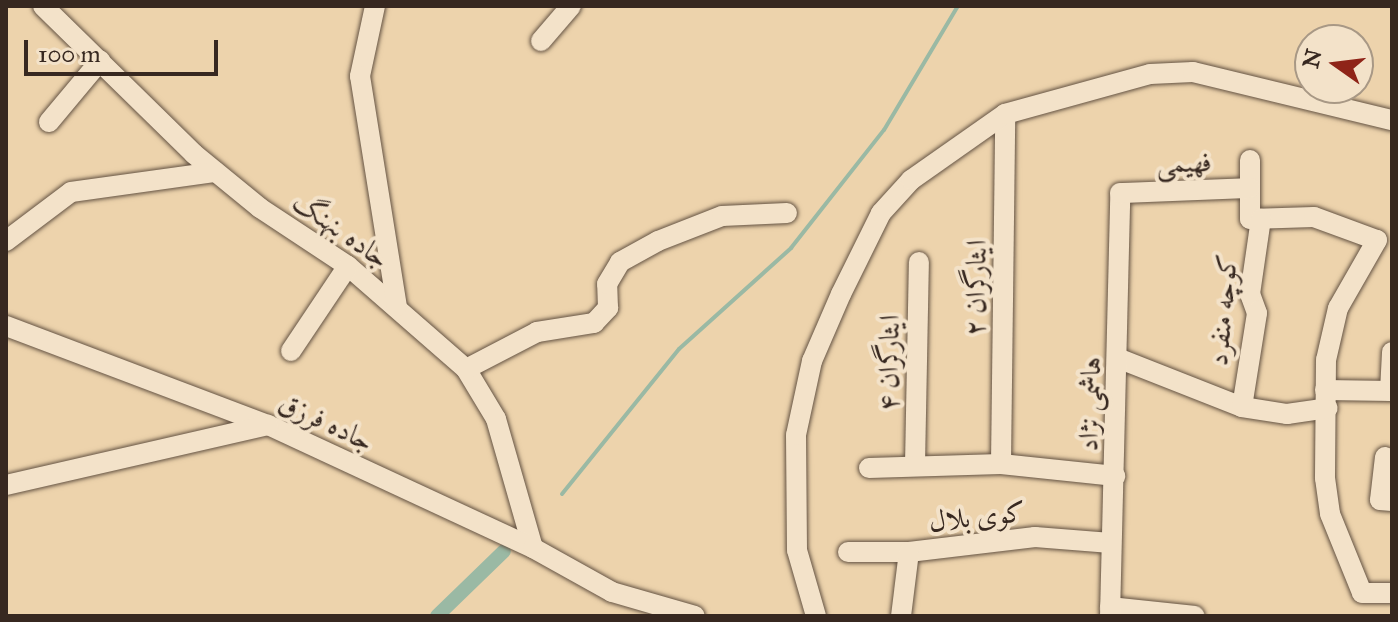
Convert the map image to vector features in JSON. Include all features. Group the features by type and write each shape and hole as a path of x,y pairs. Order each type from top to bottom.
{"street":[{"name":"جاده بنهنگ","path":"43,6 216,172 348,266 466,369 496,419 533,548"},
{"path":"375,6 360,76 397,306"},
{"path":"541,41 571,6"},
{"path":"49,122 100,61"},
{"path":"816,616 797,550 796,435 812,361 892,197 968,136 1005,114 1150,74 1193,72 1392,120"},
{"name":"ایثارگران ۲","path":"1001,464 1005,114"},
{"name":"کوچه منفرد","path":"1242,407 1257,313 1250,294 1255,219 1250,160"},
{"path":"6,241 71,192 216,172"},
{"name":"فهیمی","path":"1120,193 1250,188"},
{"name":"هاشمی نژاد","path":"1110,611 1120,359 1120,193"},
{"path":"466,369 537,332 594,323 608,308 607,284 620,262 658,241 722,216 787,213"},
{"path":"1255,219 1324,219 1377,240 1338,308 1326,399 1325,478 1330,514 1362,593 1392,593"},
{"name":"ایثارگران ۴","path":"915,465 919,262"},
{"path":"291,351 348,266"},
{"name":"جاده فرزق","path":"6,326 268,425 533,548 612,592 695,616"},
{"path":"1120,359 1242,407 1287,414 1326,399 1391,391 1392,352"},
{"path":"6,485 268,425"},
{"path":"1385,457 1380,500 1392,501"},
{"name":"کوی بلال","path":"869,468 1001,464 1115,476"},
{"name":"کوی بلال","path":"848,552 909,552 1035,537 1111,543"},
{"path":"901,616 909,552"},
{"path":"1110,611 1195,616"}],"waterway":[{"path":"562,494 679,349 791,248 884,130 958,6"},
{"path":"437,616 504,551"}]}
